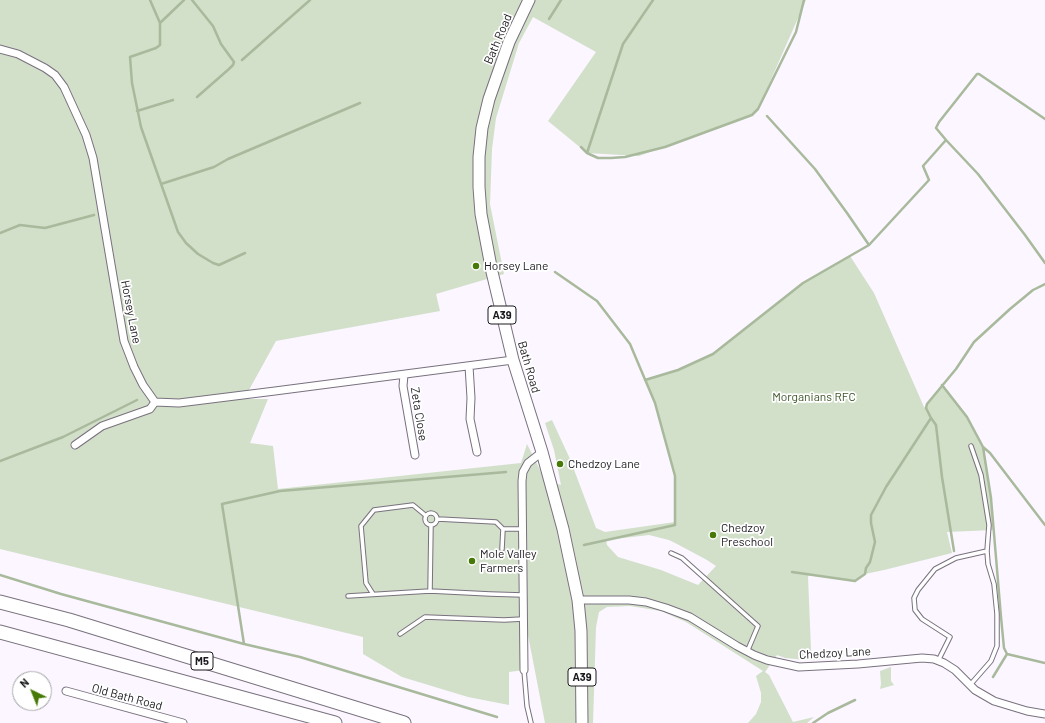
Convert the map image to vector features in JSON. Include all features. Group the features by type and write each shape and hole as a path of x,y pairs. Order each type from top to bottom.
{"highway":[{"name":"M5","path":"0,602 69,620 404,723"},
{"name":"M5","path":"0,632 335,723"}],"main road":[{"name":"Bath Road","path":"529,0 509,42 490,96 482,128 479,157 479,187 483,222 492,272 513,360 542,452 563,528 578,600 581,631 582,723"}],"street":[{"name":"Horsey Lane","path":"0,49 18,54 55,75 64,87 86,135 92,158 124,341 143,385 155,402"},
{"path":"75,445 102,426 150,409 155,402 179,402 404,375 513,360"},
{"path":"469,366 475,398 470,419 477,452"},
{"name":"Zeta Close","path":"404,375 403,386 414,455"},
{"path":"524,670 523,472 528,463 542,452"},
{"name":"Chedzoy Lane","path":"578,600 629,600 646,602 666,608 690,617 747,652 767,660 800,667 858,664 922,658 934,659 955,670 975,690 994,701 1027,711 1045,714"},
{"name":"Old Bath Road","path":"66,691 183,723"}],"lane":[{"path":"970,685 991,661 996,646 997,614 995,591 988,564 987,551 989,525 981,475 971,446"},
{"path":"373,594 366,583 361,526 374,510 413,505 426,515"},
{"path":"431,526 425,522 424,518 426,515 431,512 434,513 438,519"},
{"path":"431,526 438,519"},
{"path":"438,519 496,522 503,529 502,549"},
{"path":"430,591 431,526"},
{"path":"503,529 523,528"},
{"path":"938,660 950,637 922,619 915,610 914,598 918,590 935,569 956,558 987,551"},
{"path":"672,553 682,558 758,626 747,652"},
{"path":"348,596 430,591 523,594"},
{"path":"400,634 425,617 504,620 523,619"},
{"path":"524,670 527,706 531,723"}],"green space":[{"name":"Morganians RFC","path":"0,0 806,0 758,109 752,115 639,156 587,153 548,121 596,52 533,17 519,43 496,118 492,149 490,204 504,274 436,294 440,311 276,341 244,399 268,399 250,443 273,446 278,489 521,463 527,444 545,480 561,485 554,450 545,423 552,420 570,459 596,528 605,532 675,522 675,476 655,403 645,380 678,370 713,354 803,283 850,256 874,293 924,407 926,408 927,404 942,385 967,417 983,447 991,498 993,530 947,532 952,553 865,574 855,581 809,575 811,649 813,656 821,657 822,659 806,660 785,658 777,655 765,672 769,675 793,722 814,717 807,723 748,723 756,714 761,702 761,693 756,676 763,671 686,622 661,611 630,606 607,607 599,612 596,627 593,723 545,723 528,635 527,596 524,595 524,670 509,672 509,705 468,697 402,677 363,654 363,637 0,549","holes":["649,535 669,540 716,566 698,585 661,570 618,557 607,545 606,540"]},
{"path":"891,667 891,681 894,685 880,689 880,671"}],"waterway":[{"path":"150,0 160,23 160,45 156,48 130,57 132,83 141,127 178,232 186,243 198,254 219,265 245,253"},
{"path":"160,23 184,0"},
{"path":"192,0 213,26 221,44 234,62 229,69 197,97"},
{"path":"242,60 310,0"},
{"path":"549,19 561,0"},
{"path":"581,147 587,153 623,44 653,0"},
{"path":"587,153 598,158 625,157 665,147 752,115 758,109 796,32 804,0"},
{"path":"645,380 678,370 713,354 803,283 869,245 929,180 923,166 946,140 936,128 939,122 977,74 1045,119"},
{"path":"137,111 173,100"},
{"path":"161,184 214,167 228,159 360,103"},
{"path":"767,116 815,169 869,245"},
{"path":"946,140 978,174 1045,263"},
{"path":"0,233 20,225 45,228 94,215"},
{"path":"555,272 597,301 630,344 655,403 675,476 675,525 584,545"},
{"path":"792,572 855,581 865,574 875,542 871,515 886,487 931,418 926,408 927,404 956,369 974,342 1033,290 1045,284"},
{"path":"942,385 967,417 983,447 991,498 1004,648 1007,654 993,677"},
{"path":"0,461 63,437 137,400"},
{"path":"931,418 936,425 942,477 954,551"},
{"path":"983,447 990,453 1045,525"},
{"path":"244,644 222,504 280,491 506,472"},
{"path":"0,575 61,594 244,644 300,657 497,717"},
{"path":"1007,654 1045,663"},
{"path":"813,723 828,713 855,700"}],"place":[{"name":"Horsey Lane","path":"476,266"},
{"name":"Chedzoy Lane","path":"560,464"},
{"name":"Chedzoy Preschool","path":"713,535"},
{"name":"Mole Valley Farmers","path":"472,561"}]}
